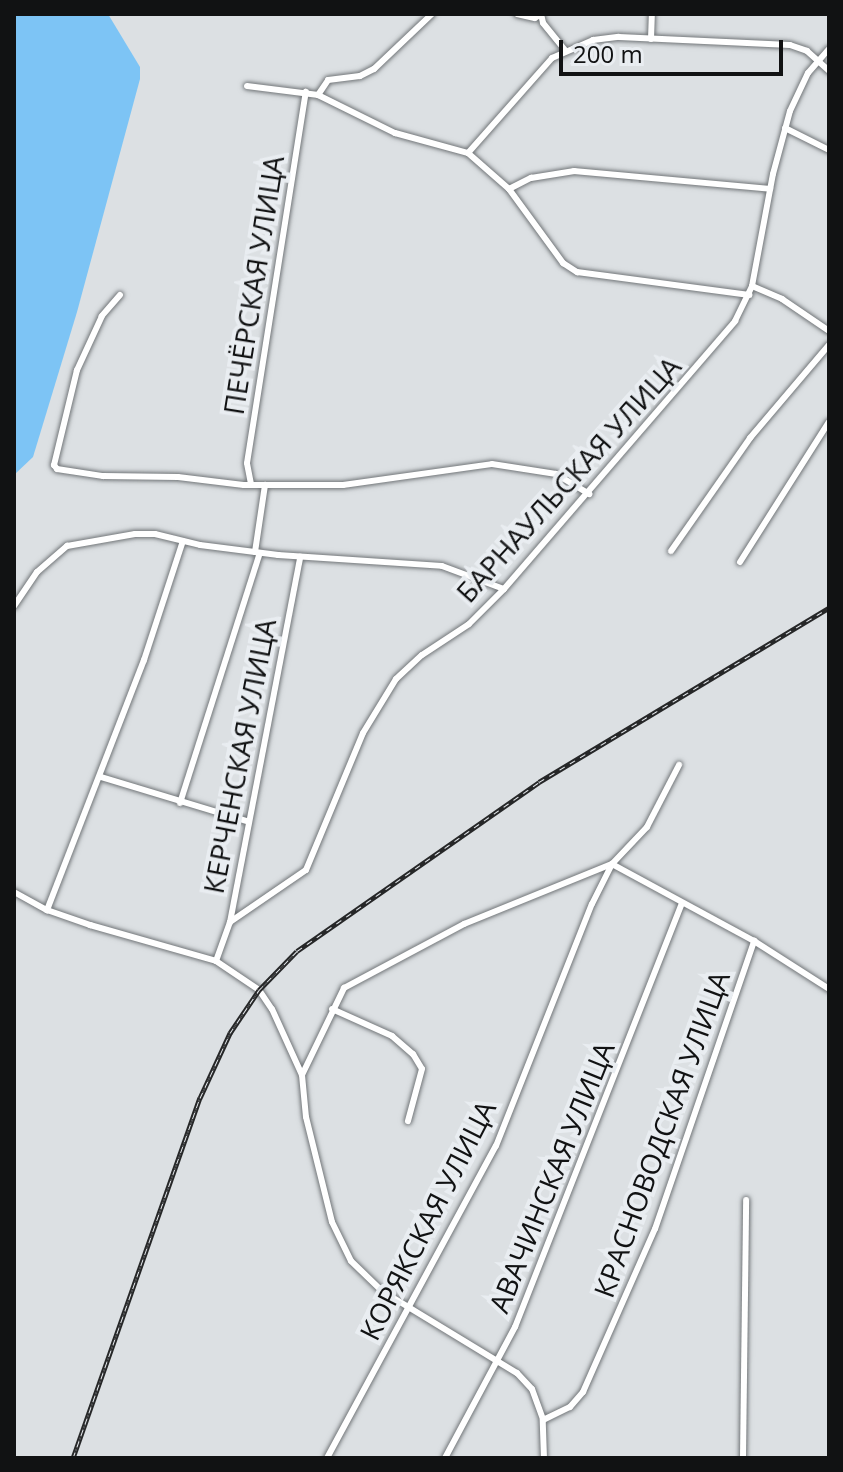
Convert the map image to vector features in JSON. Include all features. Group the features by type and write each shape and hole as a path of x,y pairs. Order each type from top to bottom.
{"street":[{"path":"318,95 328,80 360,76 374,69 432,14"},
{"path":"517,14 535,18 541,14 543,23 565,50"},
{"path":"651,39 652,14"},
{"path":"468,153 547,63 565,50 606,38 790,45 807,51 829,71"},
{"name":"БАРНАУЛЬСКАЯ УЛИЦА","path":"230,922 306,870 363,733 396,679 422,655 469,624 504,589 735,321 752,286 785,128 797,94 829,49"},
{"path":"247,86 318,95 395,133 468,153 509,189 571,269 587,275 749,295"},
{"name":"ПЕЧЁРСКАЯ УЛИЦА","path":"251,484 247,463 306,92"},
{"path":"785,128 829,150"},
{"path":"509,189 531,178 574,171 770,189"},
{"path":"752,286 782,299 829,331"},
{"path":"120,295 102,316 77,370 54,465 66,471 265,485 343,485 492,464 556,474 589,494"},
{"path":"671,551 750,438 829,345"},
{"path":"740,562 829,422"},
{"path":"180,803 258,553 265,485"},
{"path":"14,606 37,572 67,546 135,534 167,535 183,541 258,553 442,566 504,589"},
{"path":"47,910 101,777 183,541"},
{"name":"КЕРЧЕНСКАЯ УЛИЦА","path":"216,961 230,922 300,557"},
{"path":"302,1075 344,988 417,947 612,864 647,827 679,765"},
{"path":"101,777 247,821"},
{"path":"612,864 754,941 829,989"},
{"name":"КОРЯКСКАЯ УЛИЦА","path":"327,1458 496,1146 586,919 612,864"},
{"path":"14,892 47,910 216,961 245,978 266,998 302,1075 306,1117 341,1244 364,1277 407,1307 499,1361 532,1389 543,1420 544,1458"},
{"name":"АВАЧИНСКАЯ УЛИЦА","path":"445,1458 499,1361 682,904"},
{"name":"КРАСНОВОДСКАЯ УЛИЦА","path":"543,1420 570,1407 583,1392 628,1293 671,1188 754,941"},
{"path":"332,1009 392,1036 413,1054 422,1069 408,1121"},
{"path":"743,1458 746,1200"}],"water":[{"path":"14,14 108,14 140,67 140,79 77,312 33,457 14,475"}],"railway":[{"path":"73,1458 200,1098 230,1033 259,990 297,951 539,782 829,608"}]}
